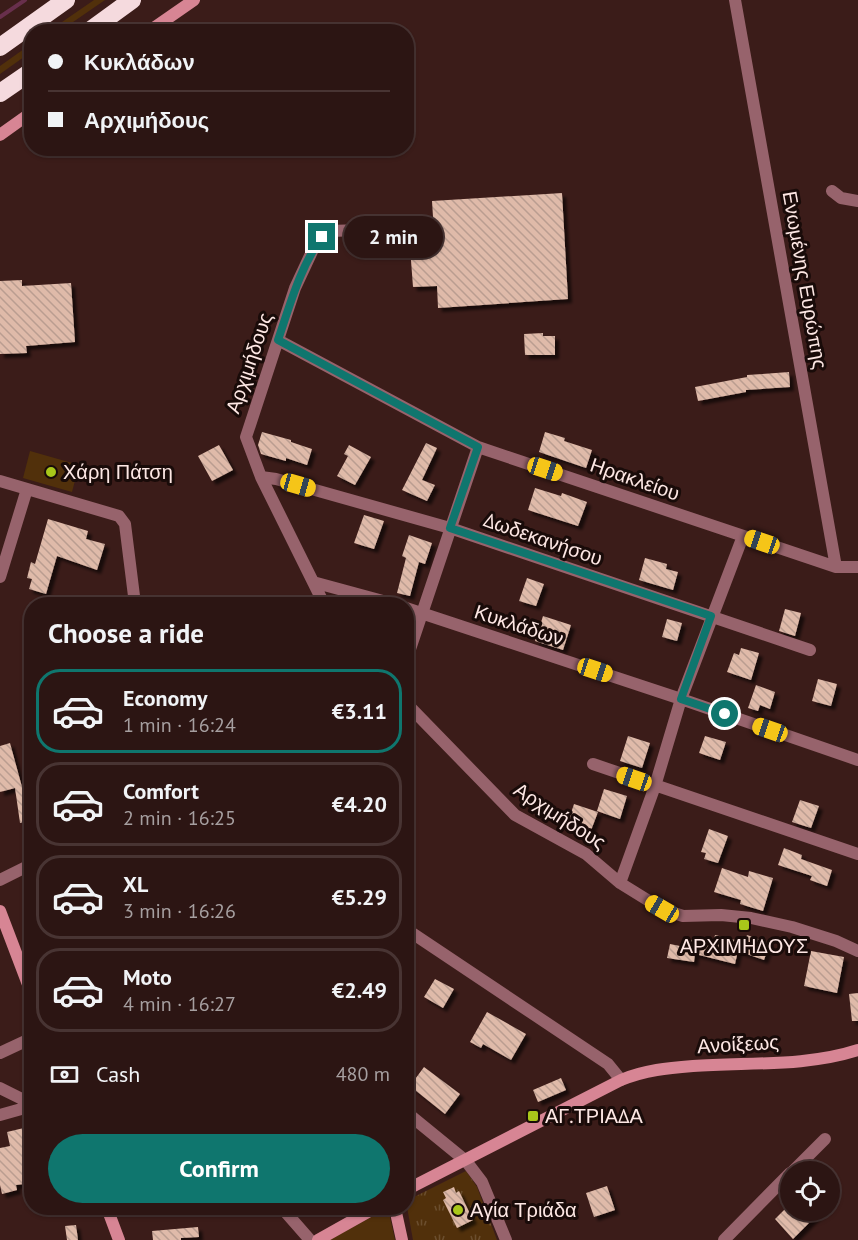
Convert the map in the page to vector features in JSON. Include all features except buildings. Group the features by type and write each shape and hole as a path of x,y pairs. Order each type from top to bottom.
{"highway":[{"path":"32,24 66,0"},
{"path":"99,24 132,0"},
{"path":"0,47 24,30"},
{"path":"0,93 24,76"}],"street":[{"path":"160,24 194,0"},
{"name":"Ενωμένης Ευρώπης","path":"735,0 836,567"},
{"path":"0,135 24,118"},
{"path":"832,191 841,198 858,201"},
{"name":"Αρχιμήδους","path":"320,597 261,477 246,437 295,288 315,245 329,231 397,229"},
{"name":"Ηρακλείου","path":"278,340 478,447 836,567 858,567"},
{"path":"414,637 478,447"},
{"name":"Δωδεκανήσου","path":"261,477 276,479 450,528 810,650"},
{"path":"0,481 119,516 125,524 134,597"},
{"path":"0,577 27,489"},
{"path":"620,883 655,786 681,699 743,536"},
{"path":"313,582 368,597"},
{"name":"Κυκλάδων","path":"414,610 858,760"},
{"name":"Αρχιμήδους","path":"414,711 515,815 586,854 634,893 672,913 683,916 721,915 751,918 836,941 858,951"},
{"path":"593,765 858,854"},
{"path":"0,880 24,868"},
{"path":"0,911 24,974"},
{"path":"414,934 608,1064 621,1080"},
{"path":"0,1053 24,1042"},
{"name":"Ανοίξεως","path":"414,1186 621,1080 652,1070 811,1060 858,1050"},
{"path":"0,1088 24,1100"},
{"path":"0,1115 24,1109"},
{"path":"414,1119 466,1161 482,1182 506,1240"},
{"path":"802,1161 825,1139"},
{"path":"724,1240 780,1183"},
{"path":"110,1215 119,1240"},
{"path":"288,1215 310,1240"},
{"path":"318,1240 363,1215"},
{"path":"397,1215 402,1240"}],"green space":[{"path":"94,0 105,0 70,24 59,24"},
{"path":"24,49 24,57 0,74 0,66"},
{"name":"Χάρη Πάτση","path":"30,451 79,465 72,492 23,478"},
{"path":"466,1171 477,1187 497,1240 413,1240 409,1215 414,1215 414,1197"},
{"path":"375,1215 390,1215 395,1240 329,1240"}],"waterway":[{"path":"0,17 25,0"}],"place":[{"name":"Χάρη Πάτση","path":"51,472"},
{"name":"ΑΡΧΙΜΗΔΟΥΣ","path":"744,925"},
{"name":"ΑΓ.ΤΡΙΑΔΑ","path":"533,1116"},
{"name":"Αγία Τριάδα","path":"458,1210"}],"route":[{"path":"322,237 315,245 295,288 278,340 478,447 450,528 711,616 681,699 725,714"}]}
